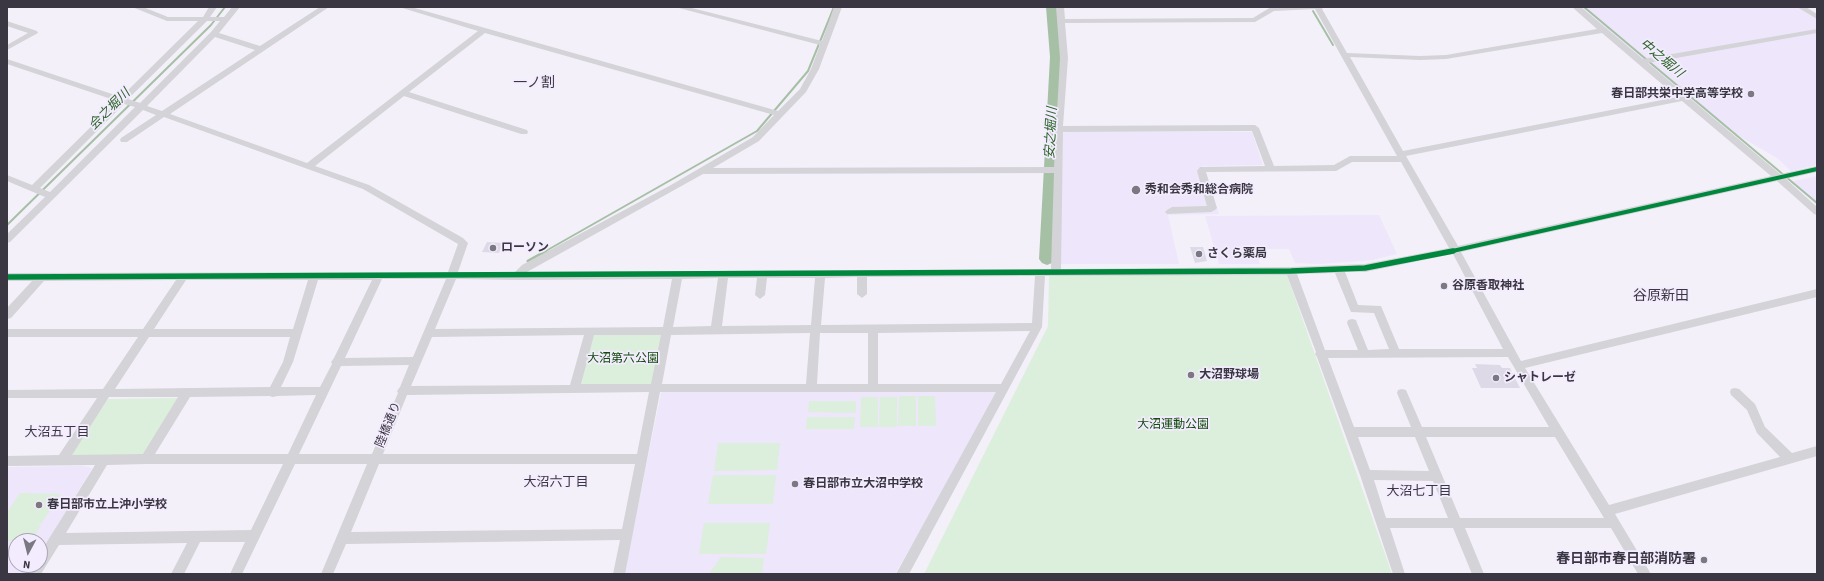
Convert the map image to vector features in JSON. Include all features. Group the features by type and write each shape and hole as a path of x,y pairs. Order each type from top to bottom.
{"street":[{"path":"136,7 167,19 222,19"},
{"path":"7,240 47,194 132,104 206,19 213,7"},
{"path":"33,190 214,34 222,19 236,7"},
{"path":"124,140 325,7"},
{"path":"403,7 780,114"},
{"path":"679,7 824,44"},
{"path":"518,276 525,268 702,171 756,139 803,90 815,69 838,7"},
{"path":"1056,272 1059,129 1064,58 1060,7"},
{"path":"1062,22 1255,20 1272,9 1318,7 1455,250 1518,366 1644,574"},
{"path":"1576,7 1778,177 1817,212"},
{"path":"1801,7 1817,17"},
{"path":"7,23 34,33 7,48"},
{"path":"310,166 484,30"},
{"path":"1345,55 1420,58 1446,57 1603,30"},
{"path":"1641,62 1817,31"},
{"path":"214,34 260,49"},
{"name":"陸橋通り","path":"7,61 163,114 366,187 463,243 463,247 452,276 402,391 327,574"},
{"path":"402,93 524,132"},
{"path":"1170,212 1172,210 1208,210 1212,208 1200,171 1203,169 1336,168 1350,159 1401,156 1683,98"},
{"path":"1059,129 1255,128 1271,168"},
{"path":"7,277 518,276 1339,270 1394,264 1817,169"},
{"path":"702,171 1058,170"},
{"path":"7,178 33,190 47,194"},
{"path":"1339,270 1355,309 1377,309 1396,354"},
{"path":"1291,271 1320,354 1366,475 1400,574"},
{"path":"902,574 1003,388 1038,327 1040,272"},
{"path":"811,387 820,273"},
{"path":"862,273 862,294"},
{"path":"716,330 724,274"},
{"path":"760,295 763,274"},
{"path":"618,574 678,275"},
{"path":"273,393 288,362 314,276"},
{"path":"236,574 336,362 379,276"},
{"path":"7,315 41,277"},
{"path":"62,460 183,277"},
{"path":"1518,366 1817,293"},
{"path":"1352,323 1365,354"},
{"path":"427,332 1038,327"},
{"path":"873,329 874,388"},
{"path":"574,389 590,331"},
{"path":"7,333 296,333"},
{"path":"1320,354 1511,353"},
{"path":"336,362 415,361"},
{"path":"402,391 811,387 1003,388"},
{"path":"7,394 273,393 323,391"},
{"path":"1735,392 1751,407 1761,430 1790,459"},
{"path":"146,459 186,393"},
{"path":"1402,393 1478,574"},
{"path":"1350,432 1559,432"},
{"path":"1607,511 1817,451"},
{"path":"7,461 146,459 641,459"},
{"path":"48,552 104,460"},
{"path":"1366,475 1438,476"},
{"path":"1382,523 1614,523"},
{"path":"342,538 626,534"},
{"path":"177,574 196,536"},
{"path":"56,539 254,536"}],"shaded area":[{"name":"春日部共栄中学高等学校","path":"1581,7 1802,7 1817,16 1817,165 1791,171 1777,158 1727,129"},
{"name":"秀和会秀和総合病院","path":"1252,132 1263,165 1203,166 1219,214 1168,215 1179,264 1060,264 1063,133"},
{"path":"1817,176 1817,205 1790,182"},
{"path":"1379,215 1397,254 1373,260 1320,264 1295,263 1289,249 1255,249 1260,264 1219,264 1205,216"},
{"name":"春日部市立大沼中学校","path":"1003,388 895,574 624,574 661,393 664,391"},
{"name":"春日部市立上沖小学校","path":"83,466 92,468 48,542 48,533 8,533 8,573 29,574 7,574 7,467"}],"green space":[{"name":"大沼運動公園","path":"1049,275 1287,275 1392,574 924,574 1048,326"},
{"name":"大沼第六公園","path":"664,333 653,384 581,384 593,334"},
{"path":"899,396 916,396 916,426 898,426"},
{"path":"918,396 935,396 936,426 918,426"},
{"path":"861,397 878,397 878,427 860,427"},
{"path":"880,397 897,397 897,427 879,427"},
{"path":"178,398 144,456 70,456 108,399"},
{"path":"809,401 856,401 856,413 808,412"},
{"path":"807,417 855,417 854,429 806,429"},
{"path":"718,443 780,443 777,470 714,471"},
{"path":"713,475 776,475 773,504 708,504"},
{"path":"20,493 61,494 41,524 32,525 41,525 36,533 8,533 7,541 7,513"},
{"path":"704,523 770,523 766,554 699,554"},
{"path":"721,557 764,558 762,574 709,574"}],"building":[{"name":"ローソン","path":"487,242 503,243 499,253 482,252"},
{"name":"さくら薬局","path":"1190,247 1203,247 1207,261 1195,263"},
{"name":"シャトレーゼ","path":"1475,364 1500,365 1502,368 1510,368 1520,388 1481,388 1472,368 1477,368"}],"waterway":[{"name":"会之堀川","path":"7,225 211,25 225,7"},
{"path":"544,252 757,131 808,71 834,7"},
{"name":"安之堀川","path":"1047,259 1056,57 1052,7"},
{"name":"中之堀川","path":"1584,7 1817,203"},
{"path":"1313,11 1333,45"},
{"path":"528,261 546,251"}],"cycle path":[{"path":"7,277 1291,271 1365,268 1421,258 1817,169"}],"place":[{"name":"春日部共栄中学高等学校","path":"1751,94"},
{"name":"秀和会秀和総合病院","path":"1136,190"},
{"name":"ローソン","path":"493,248"},
{"name":"さくら薬局","path":"1199,254"},
{"name":"谷原香取神社","path":"1444,286"},
{"name":"大沼野球場","path":"1191,375"},
{"name":"シャトレーゼ","path":"1496,378"},
{"name":"春日部市立大沼中学校","path":"795,484"},
{"name":"春日部市立上沖小学校","path":"39,505"},
{"name":"春日部市春日部消防署","path":"1704,560"}],"district":[{"name":"一ノ割","path":"534,84"},
{"name":"谷原新田","path":"1661,297"},
{"name":"大沼五丁目","path":"57,433"},
{"name":"大沼六丁目","path":"556,483"},
{"name":"大沼七丁目","path":"1419,492"}]}
